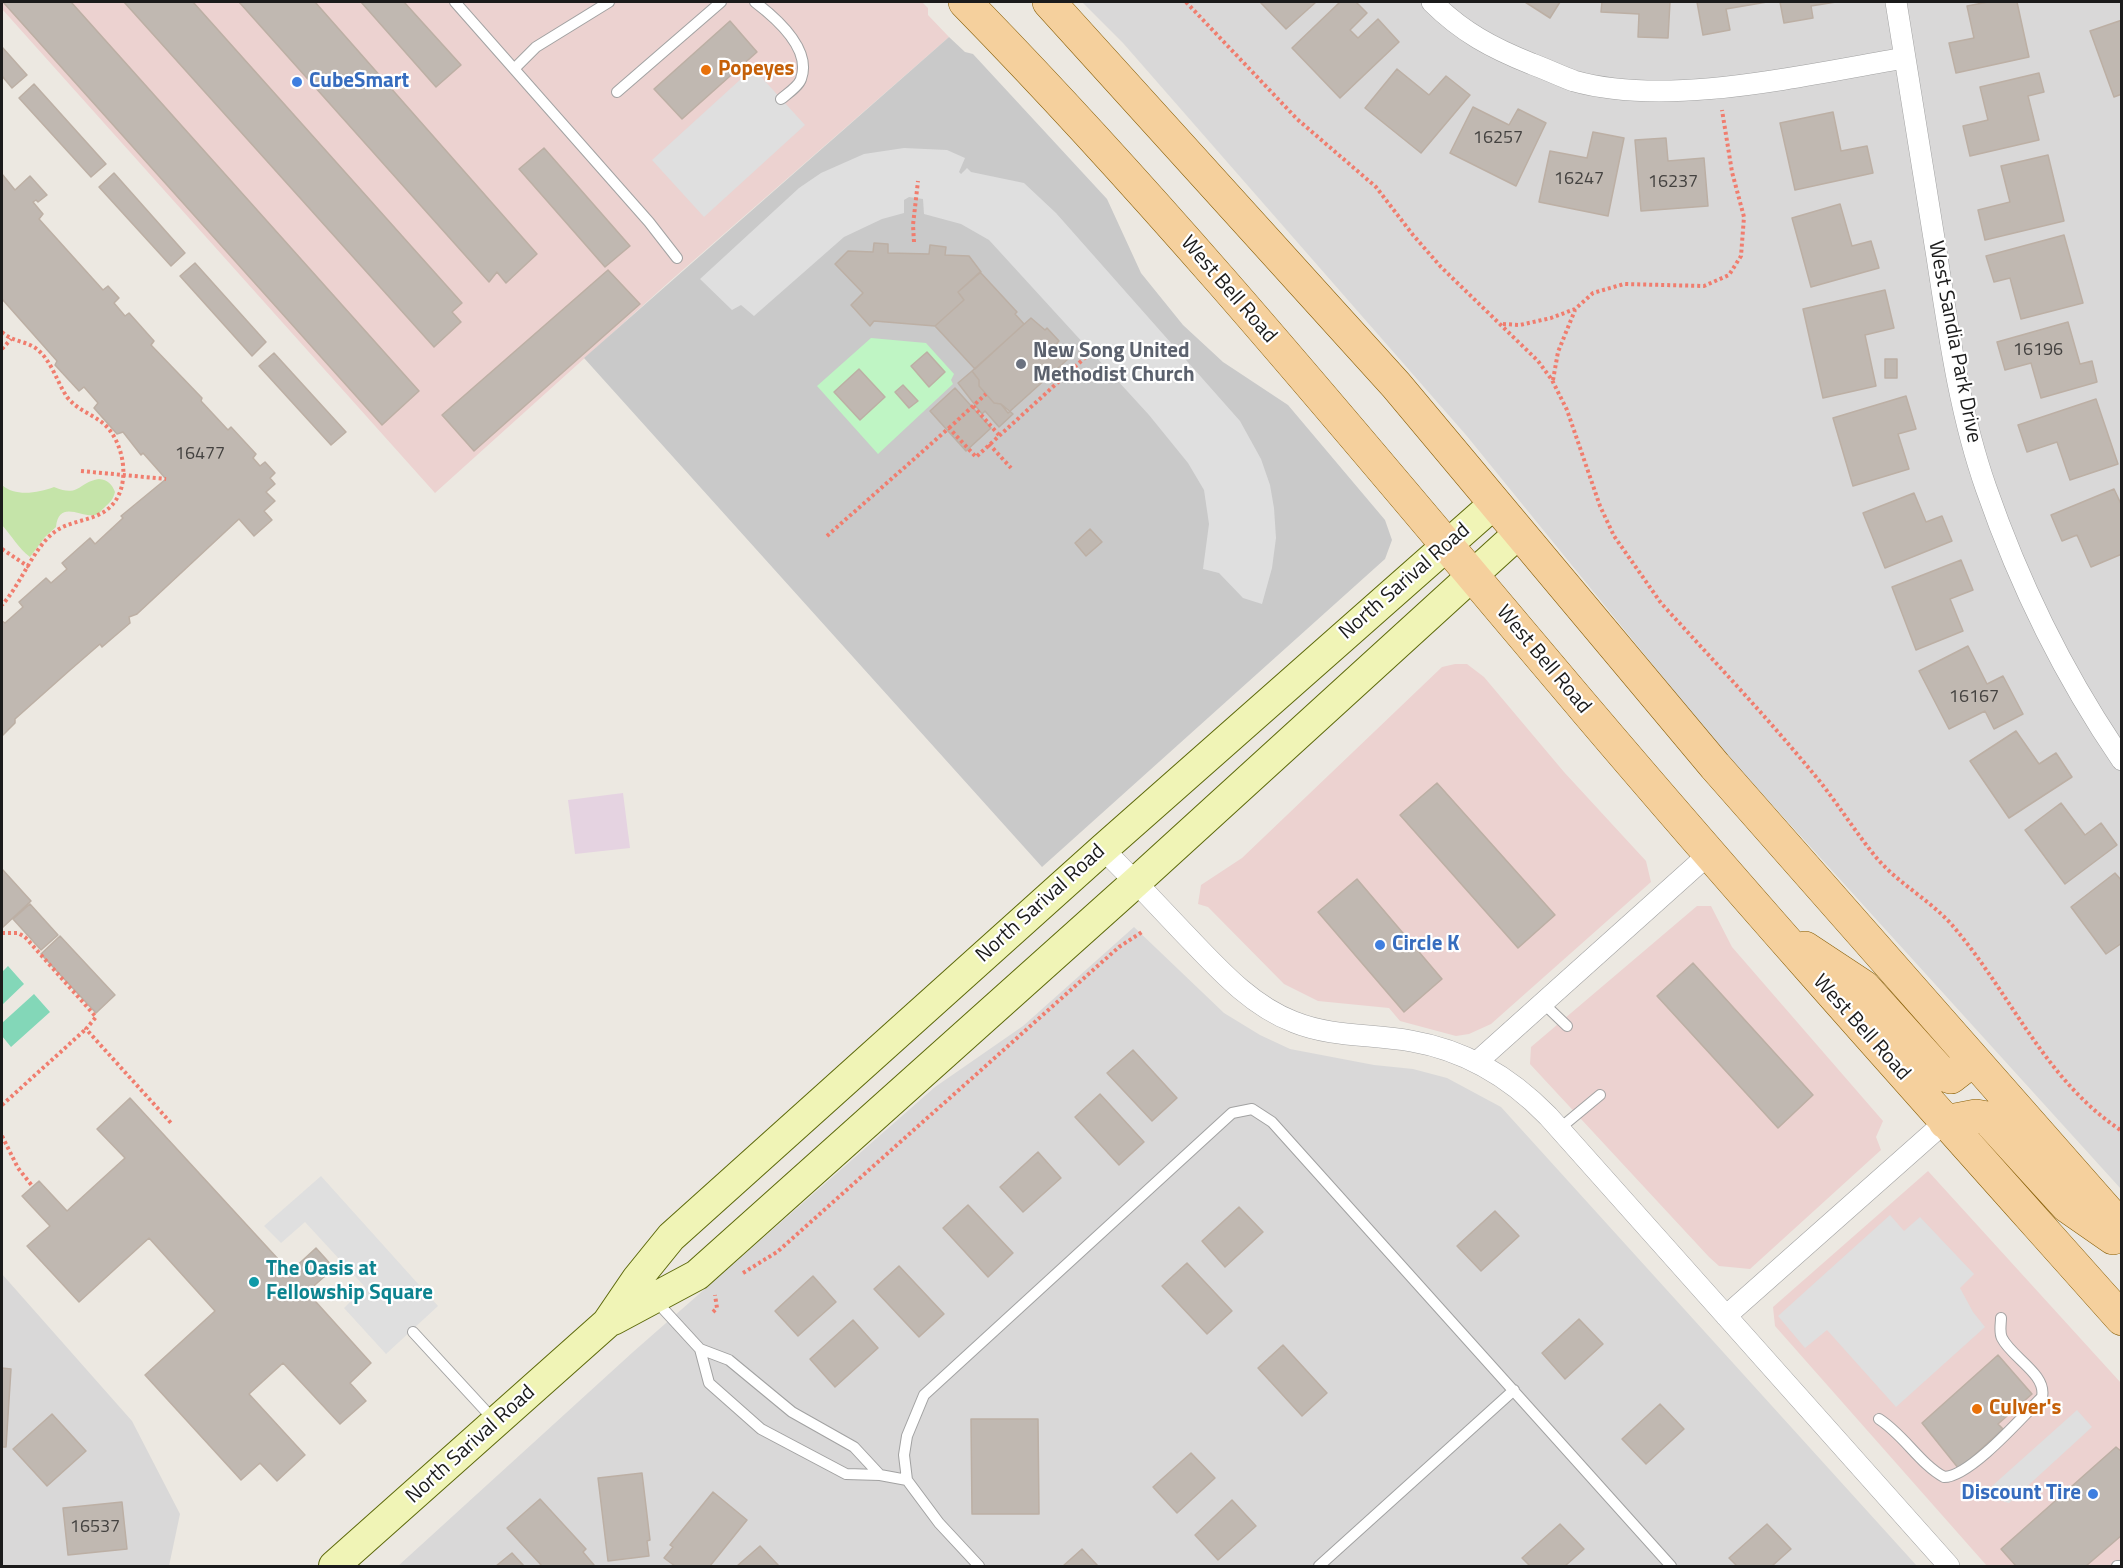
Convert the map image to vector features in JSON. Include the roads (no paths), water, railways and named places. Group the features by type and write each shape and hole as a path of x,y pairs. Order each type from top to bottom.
{"main road":[{"path":"1049,2 1396,385 1715,766 2121,1228"},
{"name":"West Bell Road","path":"971,4 1147,198 1448,544 1709,854 2121,1319"},
{"name":"North Sarival Road","path":"334,1566 646,1289 671,1237 1103,849 1495,503"},
{"name":"North Sarival Road","path":"646,1289 697,1275 1136,882 1472,573 1519,533"},
{"path":"1769,923 1864,987 1942,1074 1952,1077 1973,1060"},
{"path":"1945,1122 1976,1116 1987,1118 2067,1206 2121,1244"}],"street":[{"path":"1432,2 1475,39 1575,81 1639,90 1720,88 1905,57"},
{"name":"West Sandia Park Drive","path":"1896,2 1958,386 1986,488 2047,632 2094,719 2121,760"},
{"path":"1103,849 1224,973 1265,1007 1293,1022 1324,1031 1410,1041 1441,1048 1477,1062 1515,1085 1559,1129 1949,1566"},
{"path":"1477,1062 1709,854"},
{"path":"1726,1316 1945,1122"}],"lane":[{"path":"455,2 649,222 677,258"},
{"path":"514,69 536,46 609,2"},
{"path":"617,92 721,2"},
{"path":"755,2 792,39 804,63 801,81 782,99"},
{"path":"1543,1003 1567,1026"},
{"path":"1559,1129 1599,1095"},
{"path":"979,1566 939,1523 907,1480 904,1455 907,1436 924,1395 1232,1113 1252,1109 1272,1122 1671,1566"},
{"path":"646,1289 700,1349 709,1383 761,1429 846,1474 880,1475 907,1480"},
{"path":"1879,1419 1895,1429 1931,1468 1944,1477 1955,1475 1974,1462 2042,1397 2043,1392 2040,1381 2002,1339 2001,1318"},
{"path":"413,1332 497,1423"},
{"path":"700,1349 729,1360 792,1412 854,1448 880,1475"},
{"path":"1319,1566 1514,1390"}],"place":[{"name":"Popeyes","path":"706,70"},
{"name":"CubeSmart","path":"297,82"},
{"name":"New Song United Methodist Church","path":"1021,364"},
{"name":"Circle K","path":"1380,945"},
{"name":"The Oasis at Fellowship Square","path":"254,1282"},
{"name":"Culver's","path":"1977,1409"},
{"name":"Discount Tire","path":"2093,1494"}]}
